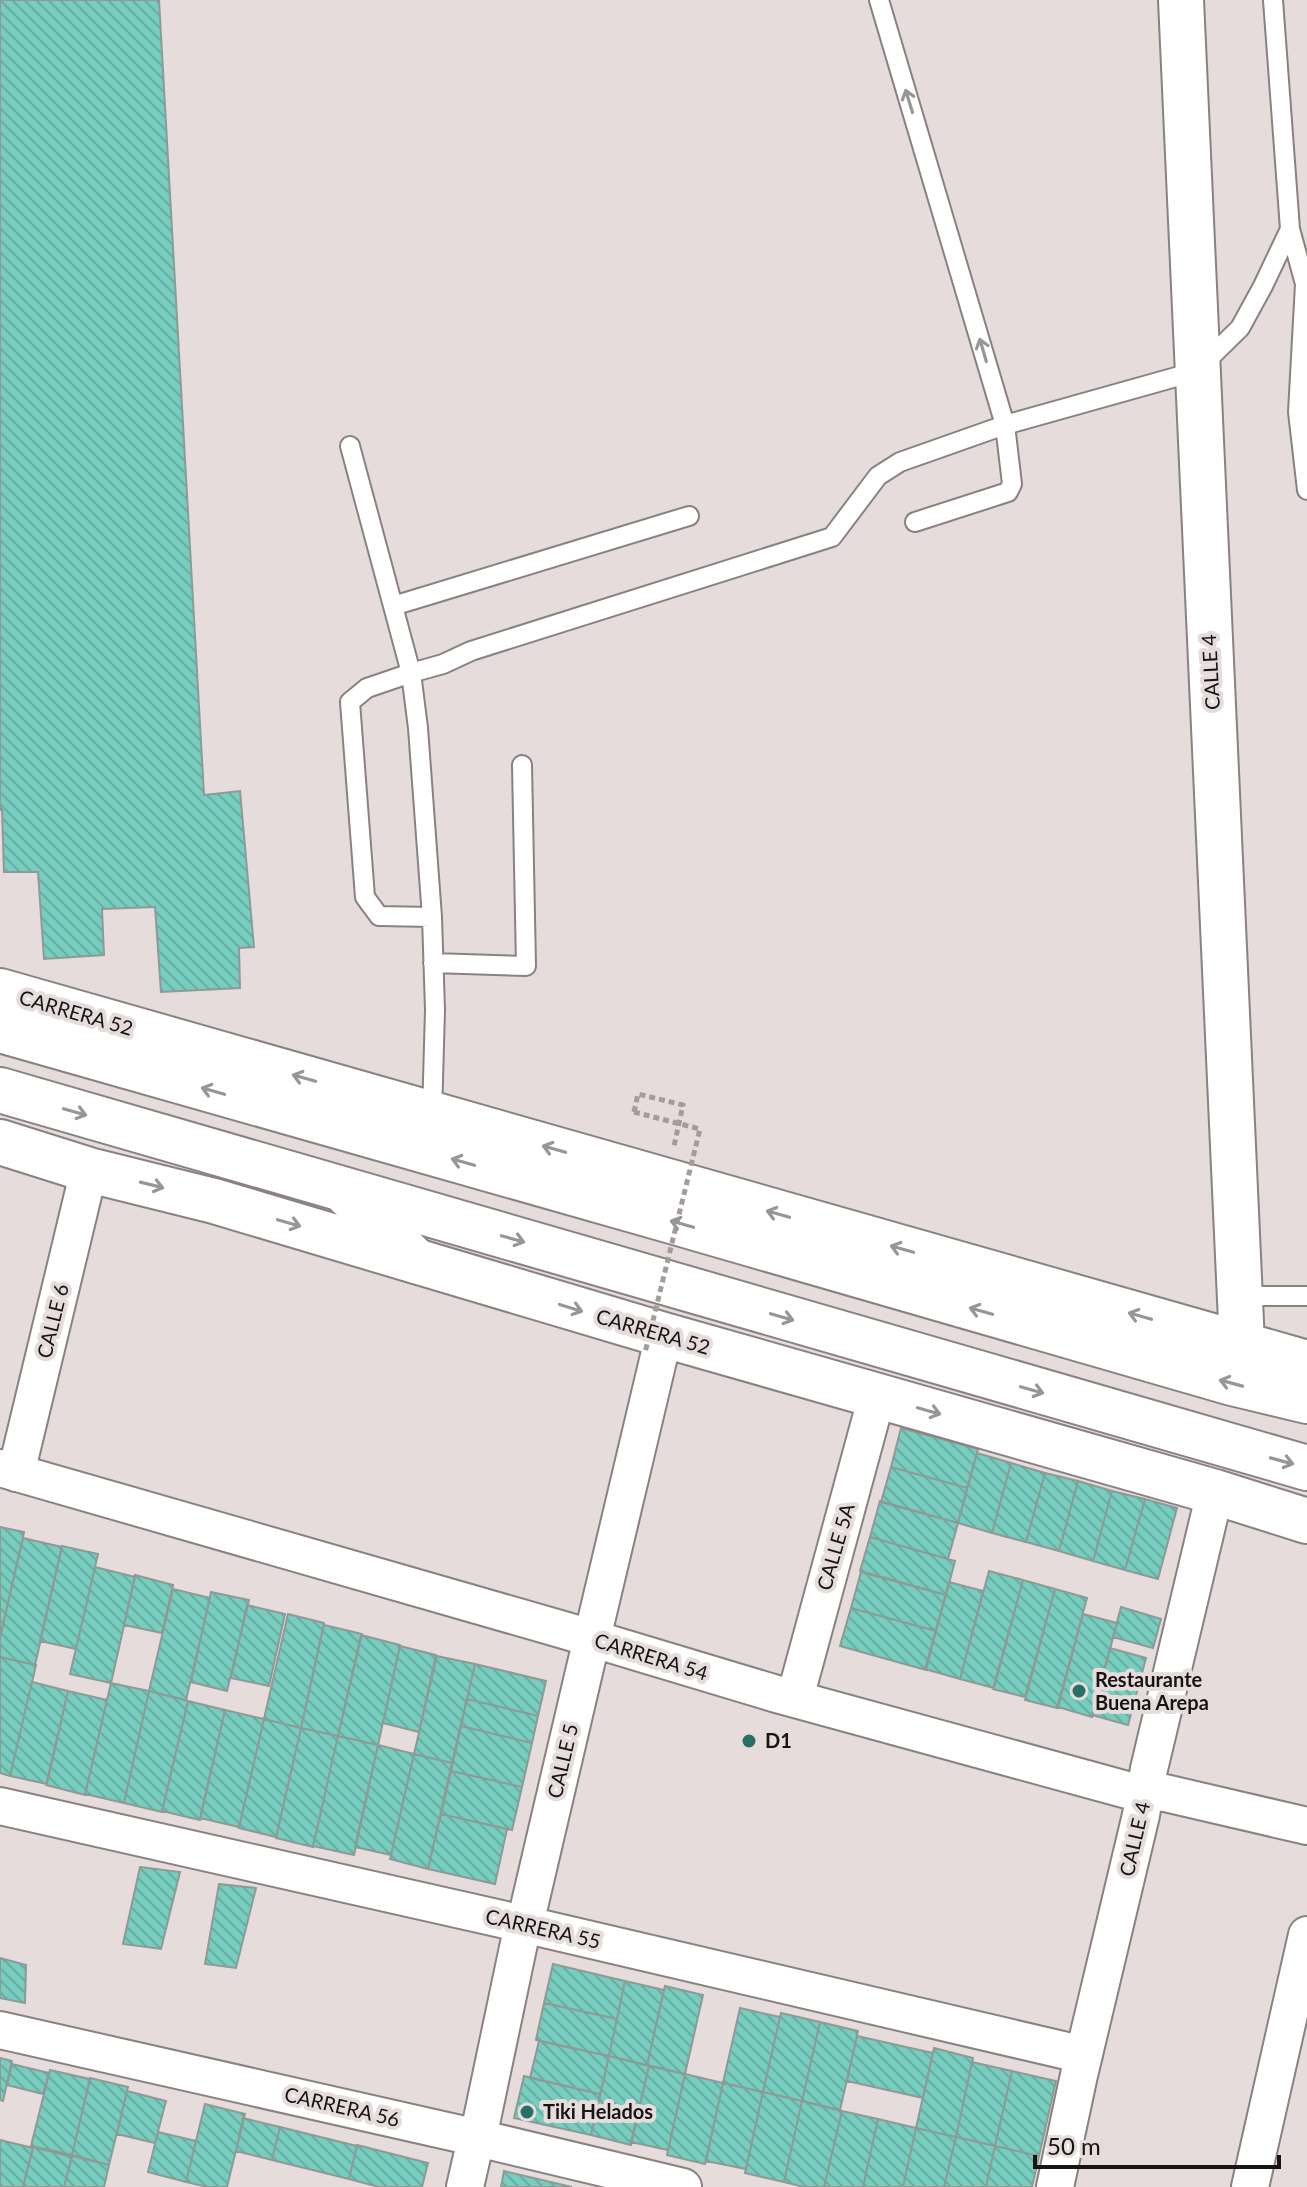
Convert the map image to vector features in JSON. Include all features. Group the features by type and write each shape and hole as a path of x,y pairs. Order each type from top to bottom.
{"street":[{"name":"CALLE 4","path":"1181,0 1242,1344"},
{"name":"CARRERA 52","path":"4,1005 432,1115 1307,1363"},
{"name":"CARRERA 52","path":"4,1005 689,1226 1217,1379 1307,1401"},
{"path":"0,1090 1307,1468"},
{"name":"CARRERA 52","path":"0,1142 89,1170 214,1201 416,1261 654,1344 877,1396 1307,1521"},
{"name":"CALLE 6","path":"8,1470 89,1170"},
{"path":"342,1190 416,1261"},
{"name":"CALLE 5","path":"465,2187 523,1924 592,1639 654,1344"},
{"name":"CALLE 5A","path":"795,1698 877,1396"},
{"name":"CARRERA 54","path":"8,1470 795,1698 1127,1790 1165,1793 1307,1826"},
{"name":"CALLE 4","path":"1055,2187 1146,1792 1152,1754 1215,1492"},
{"name":"CARRERA 55","path":"0,1806 1084,2055"},
{"path":"1250,2187 1307,1935"},
{"name":"CARRERA 56","path":"0,2030 683,2187"}],"lane":[{"path":"879,0 1005,425 1012,484 1008,492 915,522"},
{"path":"1273,0 1290,229 1305,284 1298,412 1307,490"},
{"path":"432,917 379,916 365,897 350,702 367,688 443,664 471,651 832,537 878,476 900,462 1005,425 1198,369 1240,328 1290,229"},
{"path":"350,446 411,673 418,728 432,917 435,1010 432,1115"},
{"path":"393,606 689,516"},
{"path":"433,963 526,966 522,765"},
{"path":"1240,1296 1307,1296"}],"path":[{"path":"654,1344 700,1129 634,1112 638,1094 683,1105 671,1155"}],"building":[{"path":"0,0 159,0 204,795 240,791 254,947 239,948 240,988 161,992 155,907 102,909 104,955 44,959 38,872 4,872 0,810"},
{"path":"901,1428 978,1449 967,1488 891,1467"},
{"path":"977,1453 1011,1463 992,1533 958,1523"},
{"path":"1011,1463 1045,1473 1026,1542 992,1533"},
{"path":"891,1467 967,1488 958,1523 881,1502"},
{"path":"1045,1473 1078,1481 1059,1551 1026,1542"},
{"path":"1078,1481 1112,1491 1093,1561 1059,1551"},
{"path":"1112,1491 1145,1499 1125,1570 1093,1561"},
{"path":"1145,1499 1177,1508 1158,1579 1125,1570"},
{"path":"880,1501 958,1523 948,1559 870,1537"},
{"path":"0,1527 24,1532 0,1638"},
{"path":"870,1537 955,1561 946,1595 860,1571"},
{"path":"23,1538 62,1547 35,1665 0,1657 0,1638"},
{"path":"62,1546 98,1554 76,1649 40,1641"},
{"path":"95,1567 135,1577 111,1683 70,1674"},
{"path":"989,1571 1023,1580 994,1688 960,1679"},
{"path":"861,1572 946,1595 936,1631 851,1608"},
{"path":"135,1575 173,1585 162,1633 124,1625"},
{"path":"1023,1580 1055,1589 1025,1697 993,1689"},
{"path":"949,1582 983,1591 960,1679 925,1669"},
{"path":"173,1589 210,1598 186,1700 149,1691"},
{"path":"1055,1589 1087,1598 1057,1708 1025,1700"},
{"path":"211,1592 249,1600 227,1691 191,1682"},
{"path":"247,1605 285,1614 269,1686 231,1678"},
{"path":"1121,1607 1161,1619 1153,1648 1113,1637"},
{"path":"851,1608 936,1631 926,1670 840,1646"},
{"path":"288,1614 324,1623 301,1728 264,1719"},
{"path":"1083,1614 1117,1623 1092,1717 1058,1707"},
{"path":"324,1625 362,1634 338,1736 301,1728"},
{"path":"361,1635 400,1645 378,1745 338,1736"},
{"path":"400,1646 436,1655 419,1732 383,1723"},
{"path":"1110,1648 1146,1658 1128,1725 1092,1715"},
{"path":"437,1656 475,1664 452,1763 414,1754"},
{"path":"0,1657 36,1665 10,1776 0,1773"},
{"path":"475,1664 546,1681 538,1716 467,1699"},
{"path":"32,1682 68,1691 47,1784 10,1776"},
{"path":"111,1683 149,1691 124,1803 85,1794"},
{"path":"68,1691 107,1700 85,1795 46,1785"},
{"path":"149,1691 188,1701 162,1812 124,1803"},
{"path":"467,1699 538,1716 532,1743 461,1726"},
{"path":"188,1701 225,1710 200,1820 162,1811"},
{"path":"225,1710 264,1719 239,1827 200,1818"},
{"path":"264,1719 301,1728 276,1837 239,1828"},
{"path":"461,1726 532,1743 522,1787 451,1771"},
{"path":"301,1728 338,1736 313,1847 276,1838"},
{"path":"338,1736 378,1745 354,1855 313,1846"},
{"path":"378,1745 414,1754 391,1855 355,1847"},
{"path":"414,1754 452,1763 428,1869 390,1859"},
{"path":"451,1771 522,1787 512,1830 441,1814"},
{"path":"441,1814 507,1829 495,1884 428,1869"},
{"path":"140,1867 180,1872 161,1949 123,1944"},
{"path":"219,1884 256,1888 236,1968 205,1964"},
{"path":"0,1958 26,1965 25,2003 0,1998"},
{"path":"553,1964 625,1981 617,2019 544,2003"},
{"path":"625,1981 664,1990 647,2065 609,2056"},
{"path":"665,1986 703,1995 685,2074 647,2065"},
{"path":"544,2003 617,2019 609,2056 536,2040"},
{"path":"740,2008 780,2017 763,2092 723,2083"},
{"path":"781,2013 820,2022 802,2101 763,2092"},
{"path":"820,2022 858,2031 840,2110 802,2101"},
{"path":"857,2036 933,2053 923,2098 847,2081"},
{"path":"539,2041 609,2056 600,2094 530,2078"},
{"path":"934,2048 973,2058 956,2137 916,2128"},
{"path":"609,2056 649,2066 631,2145 591,2135"},
{"path":"0,2058 12,2061 3,2101 0,2100"},
{"path":"972,2062 1012,2071 995,2146 956,2137"},
{"path":"12,2064 49,2073 43,2094 7,2085"},
{"path":"649,2066 685,2074 668,2150 631,2142"},
{"path":"50,2070 90,2079 72,2155 31,2146"},
{"path":"1012,2071 1056,2081 1039,2156 995,2146"},
{"path":"685,2074 723,2083 705,2164 667,2155"},
{"path":"524,2076 600,2094 591,2135 514,2118"},
{"path":"90,2078 128,2087 109,2165 72,2155"},
{"path":"723,2083 763,2092 746,2169 706,2161"},
{"path":"127,2091 166,2101 155,2143 117,2134"},
{"path":"763,2092 802,2101 784,2182 745,2173"},
{"path":"802,2101 842,2111 824,2187 804,2187 784,2182"},
{"path":"205,2104 245,2114 227,2187 186,2182"},
{"path":"842,2111 878,2119 863,2187 824,2187"},
{"path":"243,2118 280,2127 272,2160 236,2151"},
{"path":"878,2119 916,2128 903,2187 863,2187"},
{"path":"280,2127 357,2146 349,2179 272,2160"},
{"path":"916,2128 956,2137 944,2187 903,2187"},
{"path":"158,2132 196,2141 186,2182 148,2172"},
{"path":"956,2137 995,2146 986,2187 944,2187"},
{"path":"0,2140 33,2148 23,2187 0,2187"},
{"path":"357,2145 428,2163 422,2187 379,2187 349,2179"},
{"path":"995,2146 1039,2156 1032,2187 986,2187"},
{"path":"33,2147 72,2157 64,2187 23,2187"},
{"path":"72,2156 109,2165 104,2187 64,2187"},
{"path":"504,2171 572,2187 501,2187"}],"place":[{"name":"Restaurante Buena Arepa","path":"1079,1691"},
{"name":"D1","path":"749,1741"},
{"name":"Tiki Helados","path":"527,2112"}]}
